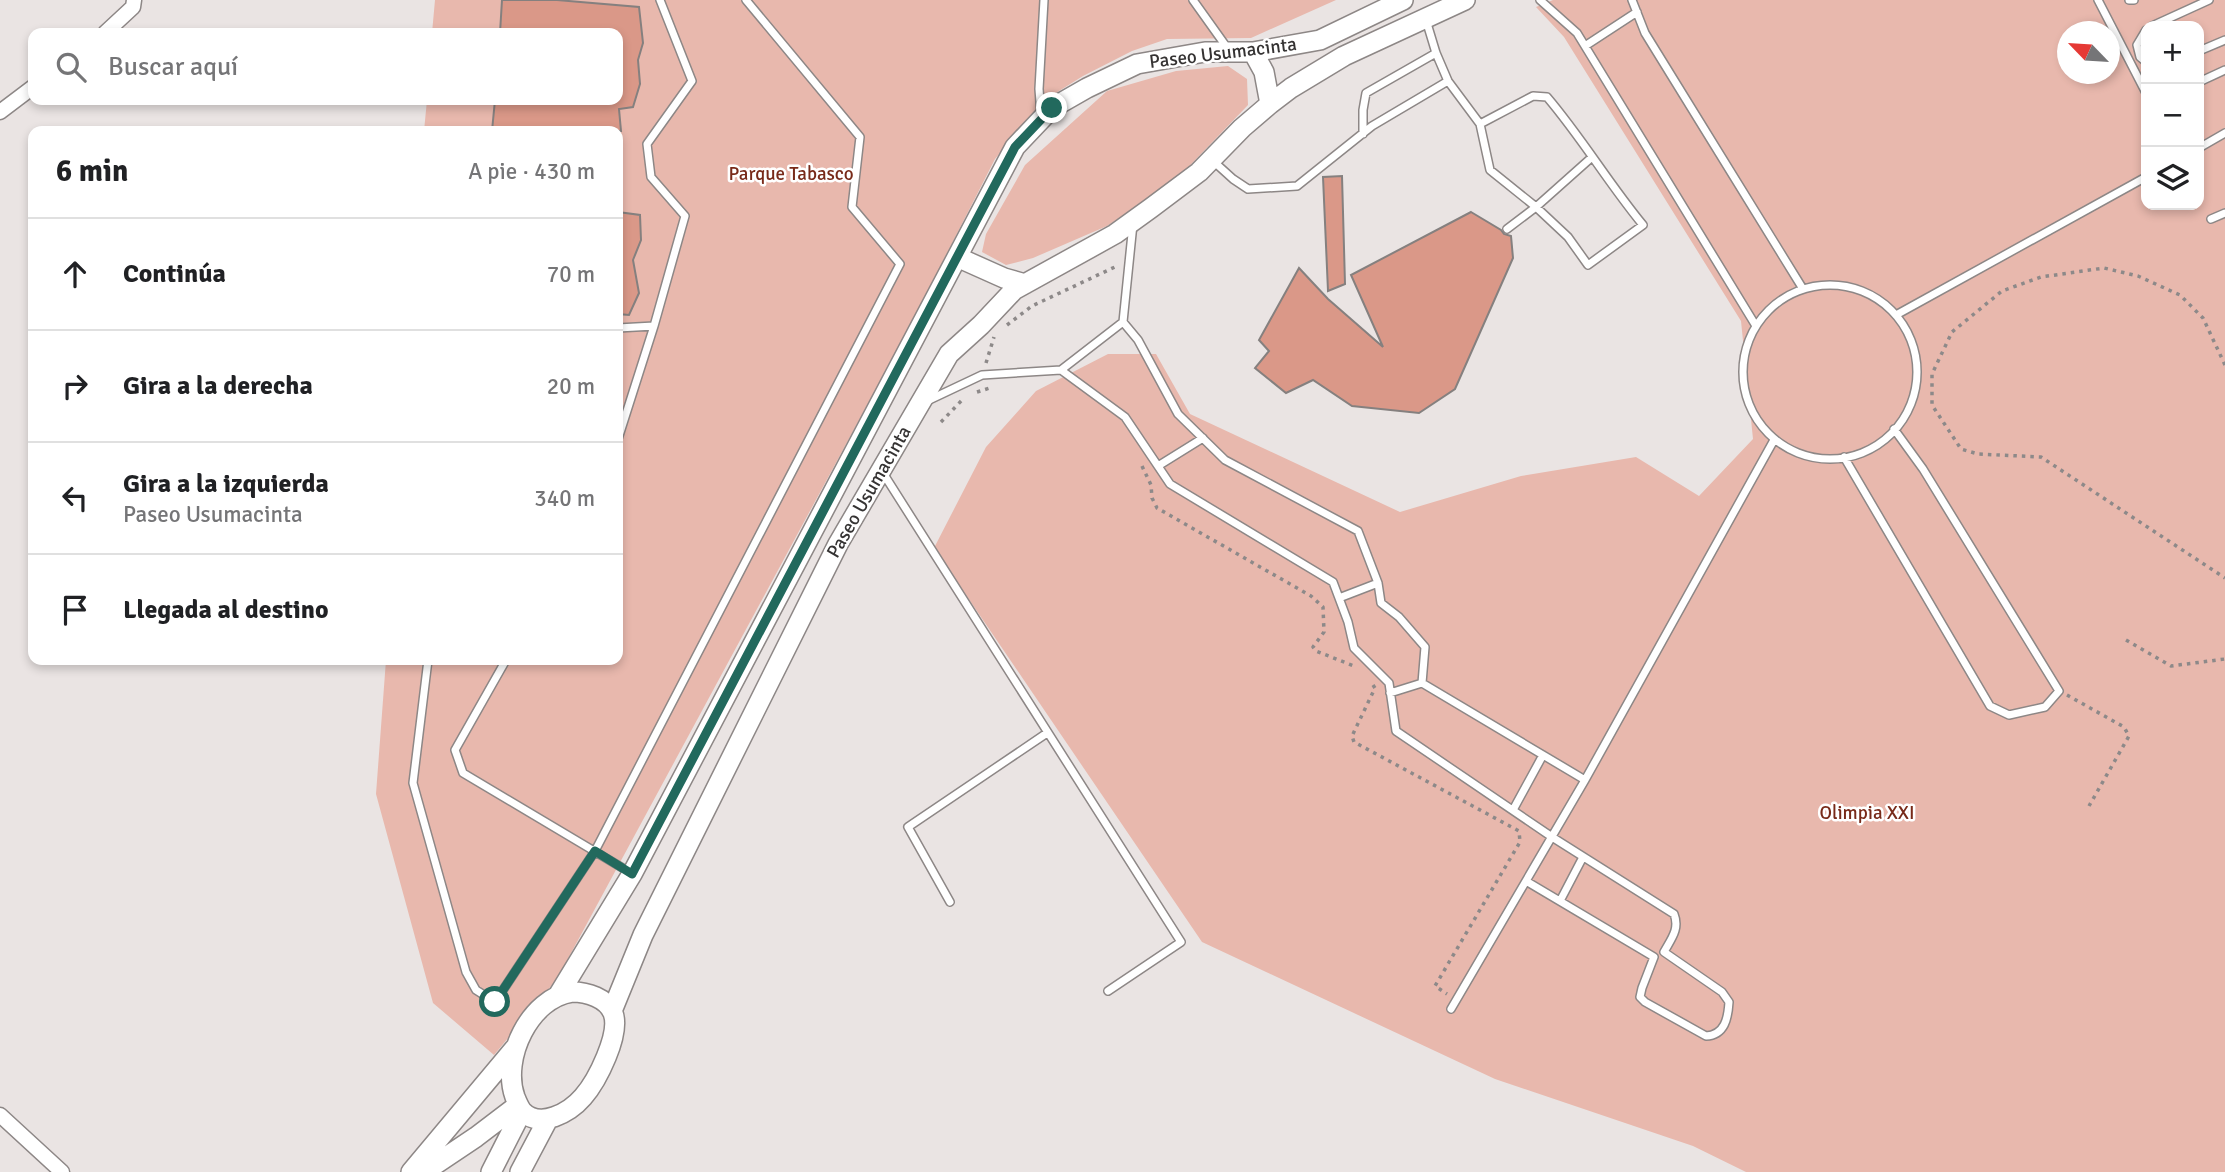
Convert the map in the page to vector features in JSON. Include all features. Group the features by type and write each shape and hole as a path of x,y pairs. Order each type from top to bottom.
{"main road":[{"name":"Paseo Usumacinta","path":"559,994 632,874 1015,147 1052,108 1137,64 1205,52 1253,52 1320,40 1403,0"},
{"name":"Paseo Usumacinta","path":"612,1011 643,935 838,544 949,354 1014,290 1115,234 1199,172 1270,104 1344,57 1465,0"},
{"path":"1253,52 1264,72 1270,104"},
{"path":"957,257 1004,278 1025,284"},
{"path":"411,1172 515,1048 526,1026 539,1010 559,994 572,992 592,995 612,1011 614,1020 608,1054 593,1082 584,1097 571,1108 548,1119 532,1118 520,1108 511,1085 515,1048"},
{"path":"424,1172 520,1108"},
{"path":"491,1172 520,1108"},
{"path":"520,1172 548,1119"}],"street":[{"path":"110,28 133,7 134,0"},
{"path":"0,112 28,91"},
{"path":"1,1118 62,1172"}],"lane":[{"path":"623,423 685,216 651,177 647,144 692,80 660,0"},
{"path":"427,665 413,783 466,972 476,990 495,1002 595,851 900,264 852,207 860,137 746,0"},
{"path":"1041,119 1039,89 1044,0"},
{"path":"1193,0 1230,52"},
{"path":"1540,0 1577,33 1756,326"},
{"path":"1632,0 1645,33 1803,289"},
{"path":"2098,0 2141,84"},
{"path":"2163,21 2209,0"},
{"path":"1585,46 1637,12"},
{"path":"1426,18 1436,54 1448,81 1480,124 1490,170 1568,237 1588,265 1643,225 1547,97 1533,96 1480,124"},
{"path":"2141,39 2137,46 2141,58"},
{"path":"2204,49 2225,40"},
{"path":"1363,134 1366,93 1436,54"},
{"path":"2204,80 2225,70"},
{"path":"1212,159 1248,189 1297,186 1363,134 1448,81"},
{"path":"2201,147 2225,133"},
{"path":"1507,229 1591,158"},
{"path":"1896,315 2141,180"},
{"path":"2211,219 2225,213"},
{"path":"920,404 982,375 1061,370 1123,322 1134,220"},
{"path":"1839,284 1866,291 1889,306 1896,315 1906,328 1917,357 1916,388 1906,416 1886,439 1860,455 1830,460 1800,455 1774,440 1755,419 1744,394 1742,365 1748,338 1763,314 1785,296 1811,286 1839,284"},
{"path":"1123,322 1138,340 1178,414 1225,460 1358,531 1378,583 1381,603 1399,617 1425,647 1422,683"},
{"path":"623,328 654,326"},
{"path":"1061,370 1125,416 1170,484 1333,582 1348,622 1354,648 1389,683 1395,731 1552,837 1674,914 1676,929 1664,951 1654,957 1640,997 1706,1036 1714,1035 1727,1024 1729,1002 1722,992 1664,951"},
{"path":"1844,457 1990,706 2009,715 2045,707 2059,691 1923,469 1894,429"},
{"path":"1158,466 1203,438"},
{"path":"1451,1009 1585,780 1774,440"},
{"path":"881,470 1181,942 1108,991"},
{"path":"1339,598 1378,583"},
{"path":"503,665 455,750 463,773 632,874"},
{"path":"1390,693 1422,683 1585,780"},
{"path":"950,902 908,827 1047,733"},
{"path":"1513,810 1543,755"},
{"path":"1560,901 1583,857"},
{"path":"1526,881 1654,957"}],"path":[{"path":"1003,328 1032,306 1130,260"},
{"path":"2225,365 2203,318 2180,295 2138,276 2104,268 2041,277 2002,291 1952,332 1933,374 1932,405 1961,449 1978,454 2041,457 2225,578"},
{"path":"982,375 994,335"},
{"path":"973,393 994,387"},
{"path":"941,422 966,395"},
{"path":"1137,455 1151,485 1152,498 1157,508 1311,596 1323,607 1324,632 1313,647 1316,651 1366,670"},
{"path":"2126,640 2171,666 2225,659"},
{"path":"1370,679 1375,688 1352,736 1354,742 1519,831 1520,842 1434,986 1456,1000"},
{"path":"2059,691 2124,727 2129,736 2089,806"}],"green space":[{"name":"Parque Tabasco","path":"435,0 1336,0 1251,38 1167,39 1132,51 1083,76 1043,101 995,159 911,324 557,979 494,1055 433,1003 376,794 386,665 623,665 623,126 424,126 427,105 623,105 623,28 432,28"},
{"name":"Olimpia XXI","path":"1553,0 2225,0 2225,1172 1746,1172 1693,1146 1495,1079 1202,942 934,548 986,447 1036,391 1108,354 1156,354 1190,414 1400,512 1521,476 1636,457 1699,496 1753,439 1741,321 1564,37 1536,7"},
{"path":"1228,66 1247,79 1248,105 1175,181 1107,226 1033,258 1006,265 982,252 986,234 1025,165 1107,91 1176,71"}],"building":[{"path":"502,0 557,0 639,7 643,43 638,60 640,84 633,107 619,109 621,126 492,126 495,105 623,105 623,28 500,28"},
{"path":"1342,176 1345,284 1328,291 1323,177"},
{"path":"1471,212 1511,236 1513,258 1455,389 1419,413 1352,406 1313,380 1286,393 1255,368 1269,351 1259,340 1299,268 1328,299 1383,347 1351,275"},
{"path":"623,213 640,215 641,240 633,260 639,293 629,315 623,314"}],"route":[{"path":"495,1002 595,851 632,874 1015,147 1052,108"}]}
